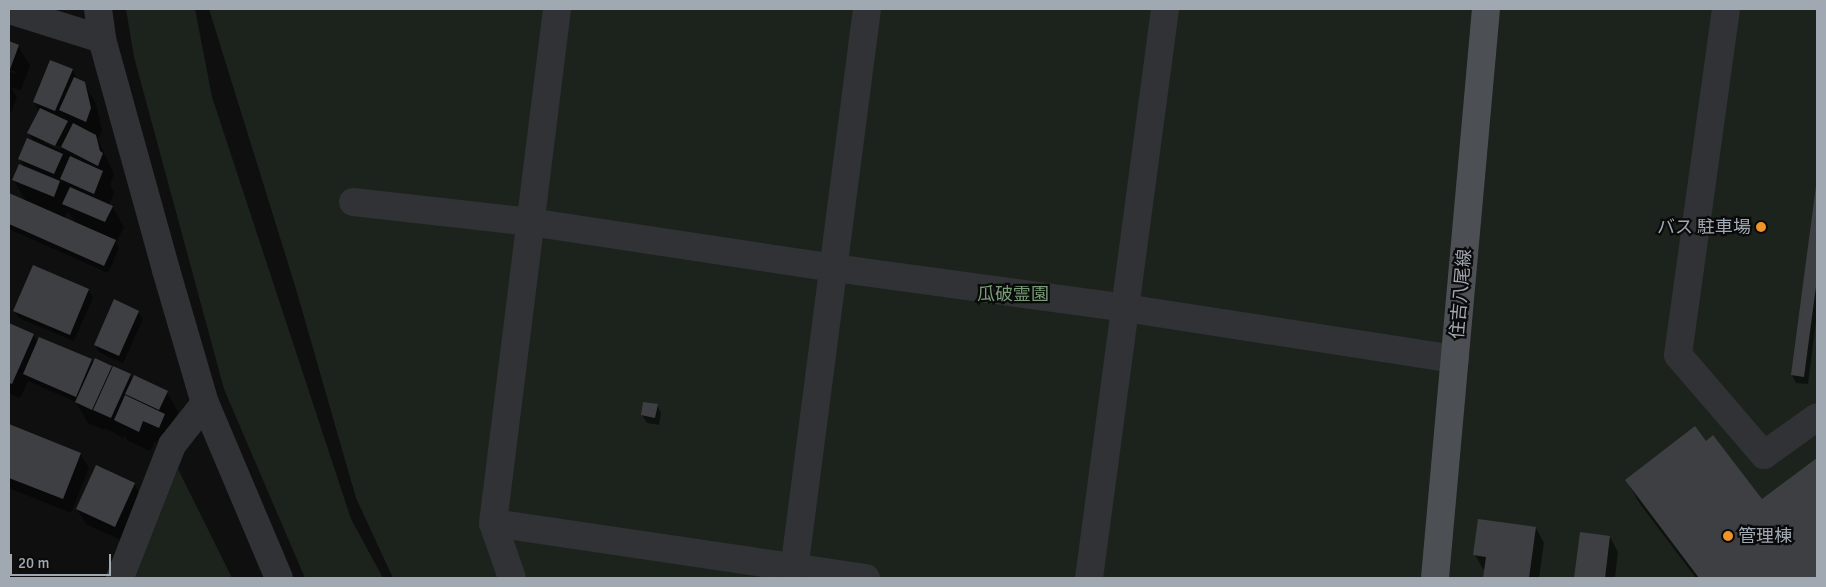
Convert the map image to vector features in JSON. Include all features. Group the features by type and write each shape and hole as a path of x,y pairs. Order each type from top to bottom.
{"main road":[{"name":"住吉八尾線","path":"1435,578 1486,9"}],"street":[{"path":"98,9 102,39 205,403 279,578"},
{"path":"512,578 493,523 558,9"},
{"path":"794,573 867,9"},
{"path":"1089,578 1165,9"},
{"path":"1726,9 1678,355 1764,455 1817,417"},
{"path":"9,10 102,39"},
{"path":"353,202 530,222 834,268 1125,308 1455,359"},
{"path":"120,578 172,445 205,403"},
{"path":"493,523 794,573 866,578"}],"green space":[{"path":"126,9 195,9 212,97 351,519 383,578 305,578 224,389 134,57"},
{"name":"瓜破霊園","path":"209,9 1817,9 1817,578 393,578 356,498 296,289"},
{"path":"178,469 232,578 135,578"}],"building":[{"path":"9,41 19,45 9,72"},
{"path":"50,60 73,69 55,111 33,102"},
{"path":"74,77 85,82 91,108 86,122 59,110"},
{"path":"40,108 68,121 55,146 27,133"},
{"path":"73,123 96,135 100,151 103,153 98,166 61,147"},
{"path":"27,138 63,154 54,174 18,159"},
{"path":"70,156 103,171 94,194 60,179"},
{"path":"19,164 60,181 54,197 12,180"},
{"path":"1816,186 1817,279 1804,377 1791,375"},
{"path":"70,187 113,206 105,222 62,204"},
{"path":"9,193 116,240 104,266 9,224"},
{"path":"33,265 89,289 70,335 13,311"},
{"path":"114,299 139,311 119,356 94,345"},
{"path":"9,323 34,334 12,384 9,383"},
{"path":"39,337 92,359 76,397 23,374"},
{"path":"95,358 112,366 92,410 75,402"},
{"path":"113,366 131,374 111,418 93,410"},
{"path":"134,375 168,391 159,410 125,394"},
{"path":"125,395 165,414 159,428 143,421 139,432 114,420"},
{"path":"643,402 658,404 655,418 641,415"},
{"path":"9,424 81,453 63,499 9,478"},
{"name":"管理棟","path":"1695,426 1706,441 1713,435 1762,499 1817,458 1817,578 1699,578 1625,480"},
{"path":"96,465 135,483 115,527 76,509"},
{"path":"1478,519 1536,527 1529,578 1483,578 1486,557 1473,555"},
{"path":"1580,532 1610,536 1605,578 1574,578"}],"place":[{"name":"バス 駐車場","path":"1761,227"},
{"name":"管理棟","path":"1728,536"}]}
